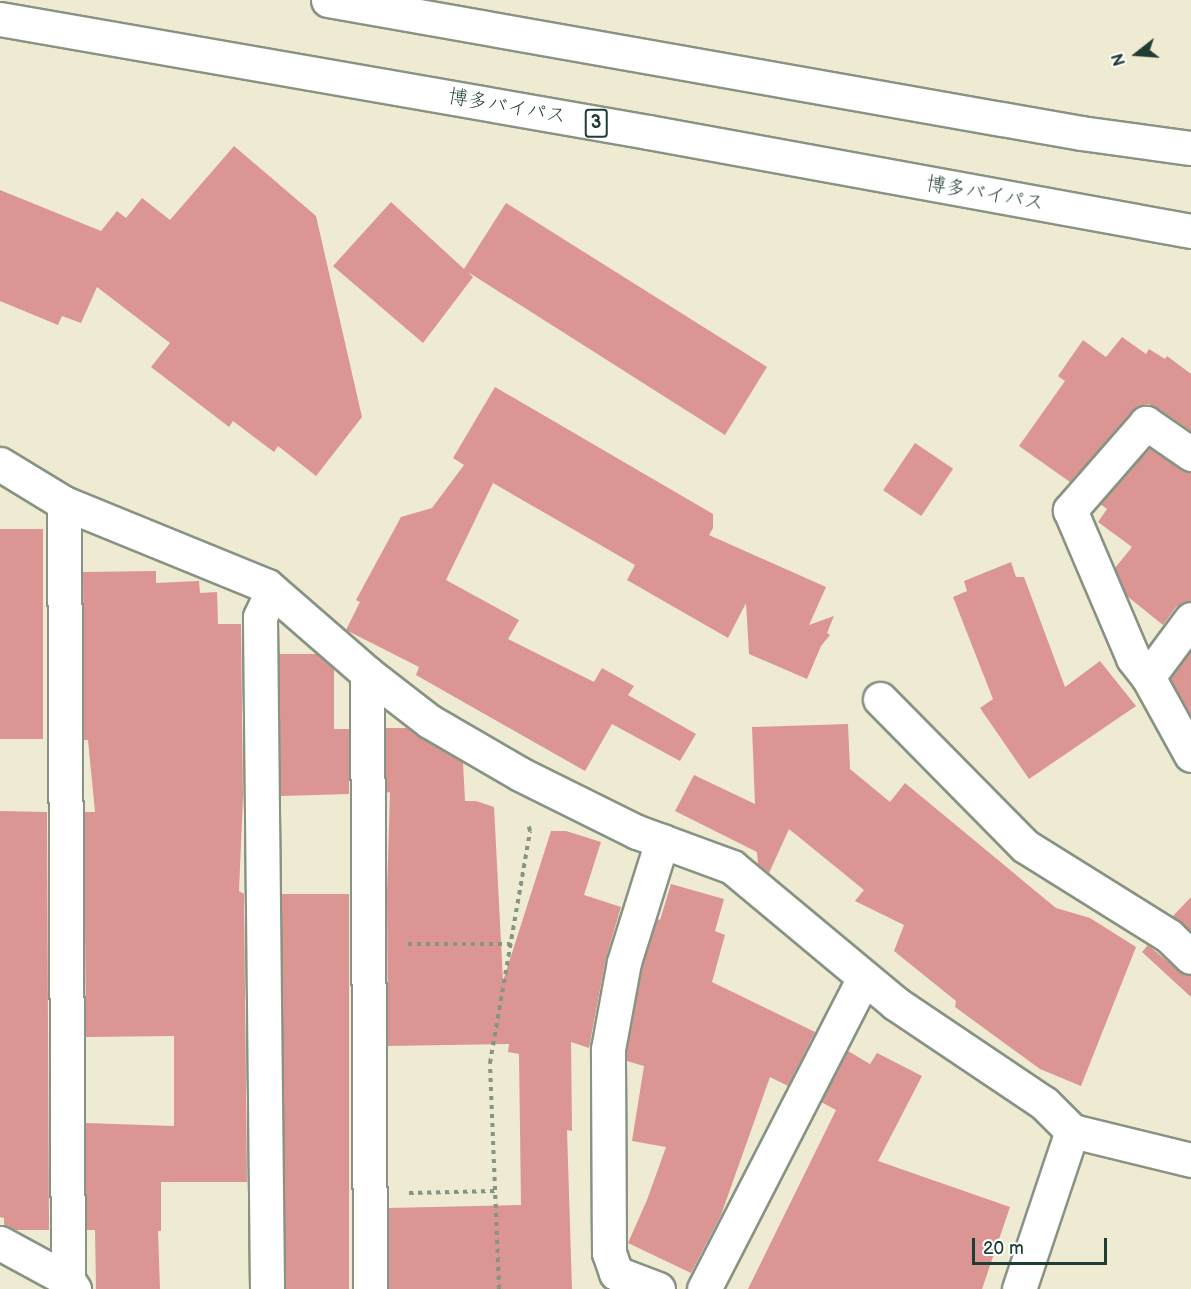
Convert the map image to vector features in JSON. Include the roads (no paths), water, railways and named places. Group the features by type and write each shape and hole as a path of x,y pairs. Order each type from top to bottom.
{"main road":[{"path":"328,0 1081,133 1191,148"},
{"name":"博多バイパス","path":"0,19 648,132 1191,231"},
{"path":"1191,454 1146,423 1070,510 1133,658 1148,677 1191,754"},
{"path":"0,464 64,503 173,545 267,586 367,673 429,721 520,774 662,841 732,867 895,1004 1044,1103 1072,1131 1191,1160"},
{"path":"64,503 71,1285"},
{"path":"267,1289 260,617 272,591"},
{"path":"1148,677 1191,619"},
{"path":"367,673 370,1289"},
{"path":"880,699 1024,846 1169,936 1191,957"},
{"path":"658,1289 616,1273 609,1253 608,1048 624,962 662,841"},
{"path":"704,1289 864,978"},
{"path":"1018,1289 1072,1131"},
{"path":"0,1243 71,1285"}]}
